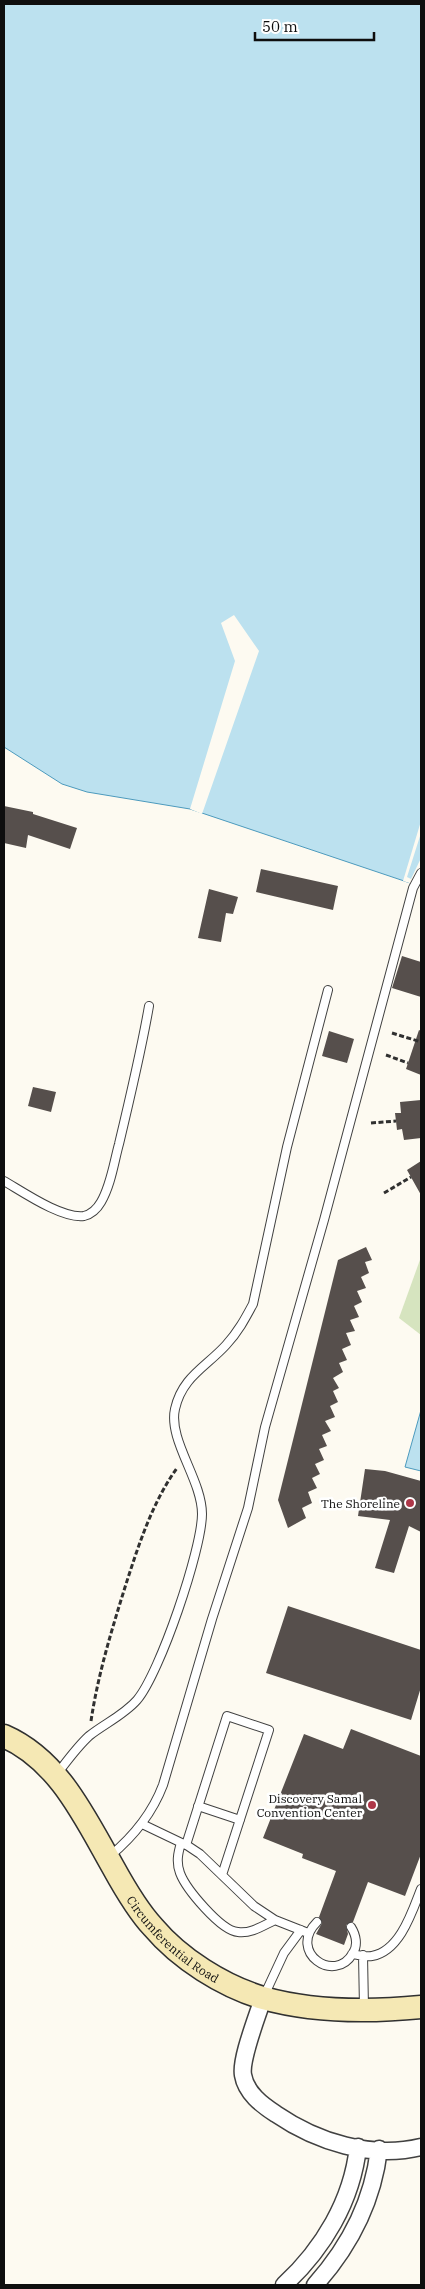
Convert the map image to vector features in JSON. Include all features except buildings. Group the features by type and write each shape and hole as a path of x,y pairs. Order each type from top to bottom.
{"main road":[{"name":"Circumferential Road","path":"4,1736 42,1761 56,1776 86,1817 108,1858 152,1927 177,1951 227,1983 263,1998 315,2007 364,2009 421,2007"}],"street":[{"path":"263,1998 243,2061 242,2073 246,2085 252,2094 293,2126 317,2138 358,2147 379,2149 421,2147"},
{"path":"284,2285 310,2258 335,2220 353,2177 358,2147"},
{"path":"314,2285 342,2251 358,2222 373,2183 379,2149"}],"lane":[{"path":"108,1858 142,1824 156,1803 163,1785 212,1619 248,1508 265,1427 324,1220 412,888 421,874"},
{"path":"56,1776 89,1737 112,1721 137,1699 160,1660 194,1556 202,1514 197,1482 184,1458 174,1410 182,1387 225,1346 242,1326 253,1304 287,1147 328,990"},
{"path":"4,1182 55,1209 72,1215 84,1216 94,1212 102,1201 110,1178 140,1058 149,1006"},
{"path":"222,1875 270,1730 227,1716 198,1806 184,1844 178,1854 180,1872 186,1884 226,1928 244,1932 275,1920"},
{"path":"198,1806 240,1820"},
{"path":"142,1824 184,1844 200,1854 254,1906 275,1920 305,1932"},
{"path":"352,1954 371,1956 386,1950 400,1934 421,1889"},
{"path":"263,1998 284,1954 317,1922"},
{"path":"305,1932 308,1948 312,1956 319,1963 328,1966 346,1961 352,1954 356,1940 351,1927"},
{"path":"363,1955 364,2009"}],"path":[{"path":"392,1033 421,1042"},
{"path":"386,1055 408,1062"},
{"path":"371,1123 396,1121"},
{"path":"384,1193 411,1178"},
{"path":"89,1737 95,1695 108,1639 138,1547 162,1489 184,1458"}],"green space":[{"path":"421,1257 421,1335 399,1318"}],"water":[{"path":"4,4 421,4 421,882 419,886 190,809 87,792 62,784 4,747"},
{"path":"421,1410 421,1471 405,1467"}],"pier":[{"path":"234,615 259,651 202,814 190,809 235,661 221,623"},
{"path":"421,821 421,833 407,877 411,879 421,858 421,882 419,886 403,881"}],"place":[{"name":"The Shoreline","path":"410,1503"},
{"name":"Discovery Samal Convention Center","path":"372,1805"}]}
